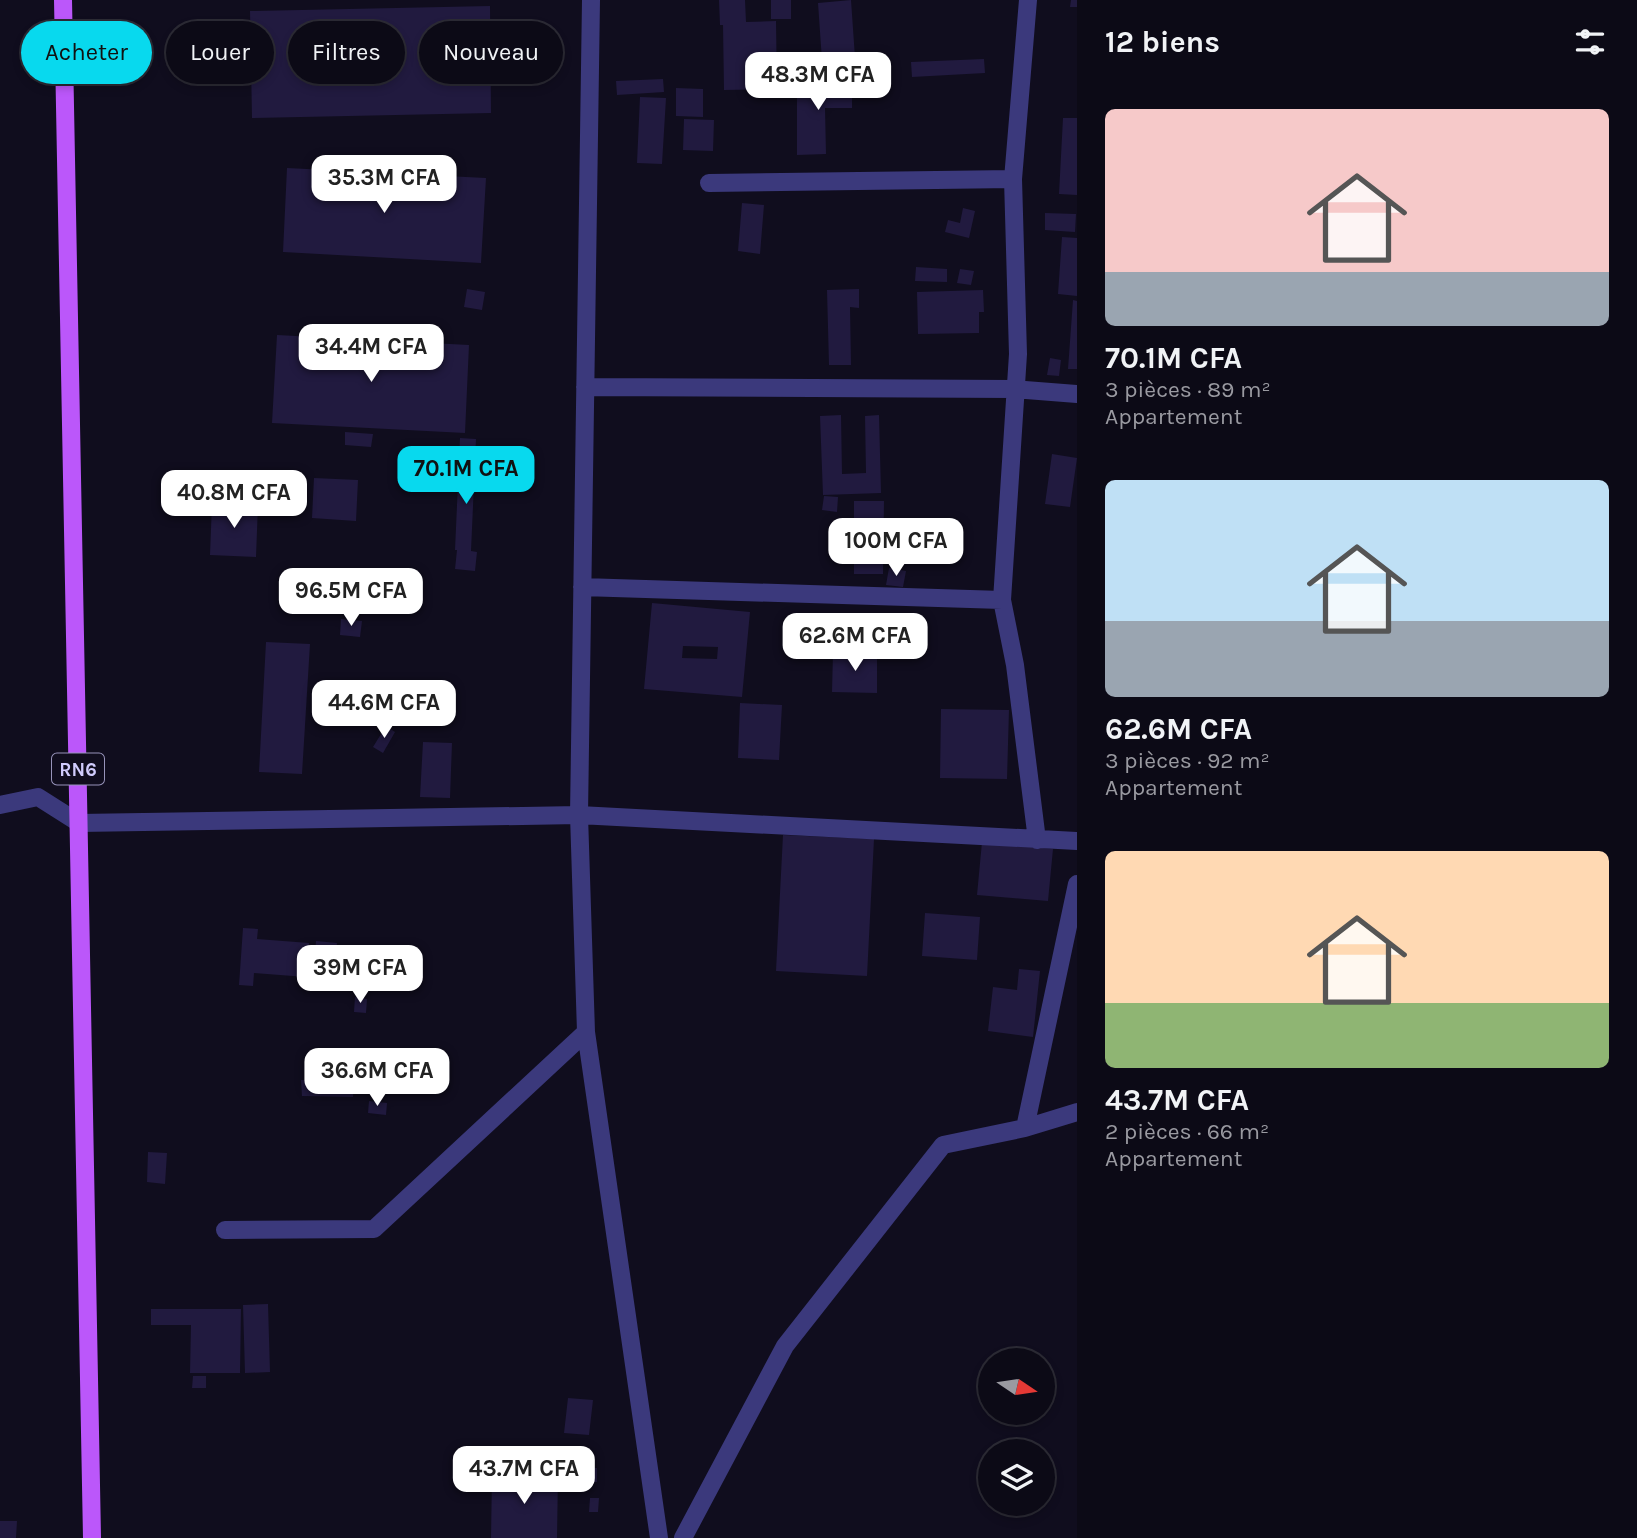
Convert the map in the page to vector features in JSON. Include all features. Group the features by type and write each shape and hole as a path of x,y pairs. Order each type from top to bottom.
{"main road":[{"name":"RN6","path":"64,0 92,1538"}],"street":[{"path":"591,0 579,815 586,1032 659,1538"},
{"path":"1028,0 1013,179 1017,354 1002,600 1015,665 1037,840"},
{"path":"709,183 1013,179"},
{"path":"585,387 1014,389 1077,394"},
{"path":"582,587 1002,600"},
{"path":"0,805 38,797 79,823 579,815 1077,841"},
{"path":"1025,1128 1077,884"},
{"path":"225,1230 374,1229 586,1032"},
{"path":"683,1538 785,1346 943,1145 1025,1128 1077,1112"}],"building":[{"path":"719,0 745,0 746,22 776,21 777,89 724,90 723,25 720,25"},
{"path":"771,0 791,0 791,19 771,19"},
{"path":"851,0 856,72 823,75 818,3"},
{"path":"1071,0 1077,0 1077,7 1070,7"},
{"path":"490,6 490,21 419,21 419,84 491,84 491,113 252,118 251,84 274,84 274,21 250,21 250,11"},
{"path":"984,59 985,73 912,77 911,62"},
{"path":"663,79 664,92 617,95 616,81"},
{"path":"852,81 852,108 825,108 826,154 797,155 797,82"},
{"path":"676,88 703,89 703,117 676,116"},
{"path":"640,97 666,98 662,164 637,163"},
{"path":"1063,118 1077,118 1077,195 1059,194"},
{"path":"684,119 714,120 713,151 683,150"},
{"path":"287,168 486,178 481,263 283,252"},
{"path":"742,203 764,205 760,254 738,251"},
{"path":"963,208 975,211 969,238 945,232 948,220 960,223"},
{"path":"1045,213 1076,214 1075,232 1045,230"},
{"path":"1062,237 1077,238 1077,296 1058,294"},
{"path":"916,267 947,269 947,282 915,281"},
{"path":"960,269 974,271 971,285 957,283"},
{"path":"467,289 485,292 482,310 464,307"},
{"path":"859,289 859,308 850,307 851,365 829,365 827,290"},
{"path":"983,290 984,312 979,312 979,333 918,334 917,292"},
{"path":"1073,300 1077,301 1077,369 1068,369"},
{"path":"277,335 469,345 465,433 272,423"},
{"path":"1050,358 1061,360 1059,376 1047,375"},
{"path":"841,415 842,474 866,473 865,416 879,415 881,493 823,495 820,416"},
{"path":"345,432 373,434 371,447 345,445"},
{"path":"460,438 476,439 471,551 477,552 475,571 455,569"},
{"path":"1052,454 1077,458 1070,507 1045,504"},
{"path":"314,478 358,480 356,521 312,518"},
{"path":"824,496 838,497 837,512 822,510"},
{"path":"854,501 884,501 883,574 854,574"},
{"path":"212,503 258,505 256,557 210,555"},
{"path":"888,523 925,524 924,561 887,561"},
{"path":"889,568 906,571 903,587 886,585"},
{"path":"652,603 750,612 742,697 644,689","holes":["683,646 718,647 717,659 682,658"]},
{"path":"341,619 362,621 360,637 340,635"},
{"path":"266,642 310,644 302,774 259,772"},
{"path":"833,652 877,653 877,693 832,692"},
{"path":"740,703 782,705 779,760 738,758"},
{"path":"941,709 1009,710 1007,779 940,778"},
{"path":"386,726 395,732 383,753 373,747"},
{"path":"423,742 452,743 450,798 420,797"},
{"path":"783,835 874,839 867,976 776,971"},
{"path":"982,842 1053,849 1048,901 977,895"},
{"path":"925,913 980,917 977,960 922,956"},
{"path":"243,928 258,929 257,939 309,943 306,977 254,973 253,986 239,985"},
{"path":"316,941 337,943 334,977 313,976"},
{"path":"1019,969 1040,971 1033,1037 988,1031 993,987 1017,990"},
{"path":"355,997 367,999 366,1013 354,1012"},
{"path":"301,1080 354,1081 353,1097 302,1096"},
{"path":"369,1101 387,1103 386,1115 368,1113"},
{"path":"148,1152 167,1153 165,1184 147,1182"},
{"path":"268,1304 270,1372 245,1373 243,1305"},
{"path":"151,1309 241,1309 240,1373 190,1373 191,1325 151,1325"},
{"path":"193,1376 206,1376 206,1388 192,1388"},
{"path":"568,1398 593,1400 589,1435 564,1433"},
{"path":"587,1468 597,1468 597,1482 586,1482"},
{"path":"492,1474 558,1475 557,1538 491,1538"},
{"path":"590,1498 599,1498 598,1512 589,1512"},
{"path":"0,1521 17,1521 16,1538 0,1538"}]}
